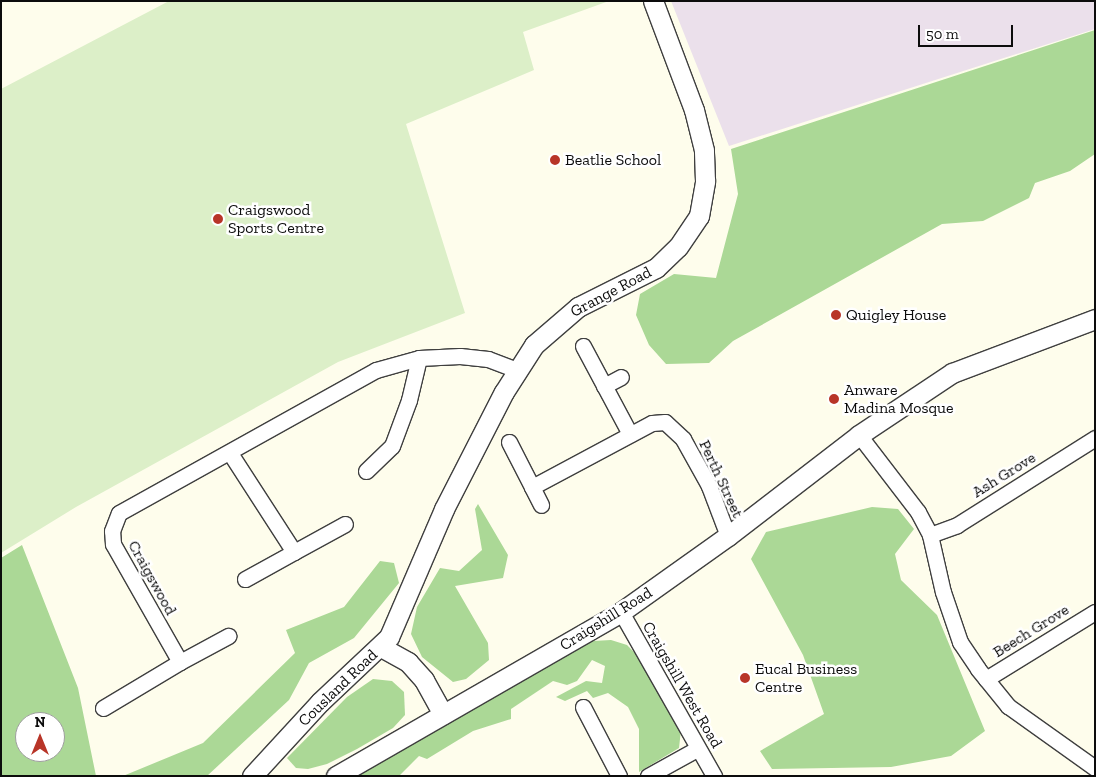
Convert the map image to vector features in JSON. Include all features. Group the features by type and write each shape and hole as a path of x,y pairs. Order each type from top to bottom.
{"street":[{"name":"Grange Road","path":"381,647 389,637 444,509 517,370 534,345 556,323 578,307 656,268 678,247 699,216 705,181 704,150 694,110 652,1"},
{"name":"Craigshill Road","path":"336,776 620,612 728,536 859,435 952,373 1095,319"},
{"path":"583,346 630,434"},
{"name":"Craigswood","path":"180,662 113,544 112,530 119,514 376,370 419,358 460,356 488,359 517,370"},
{"path":"366,471 392,446 409,400 419,358"},
{"path":"604,386 621,377"},
{"name":"Perth Street","path":"532,487 630,434 652,424 665,422 676,428 709,486 728,536"},
{"path":"859,435 904,490 930,535 942,592 960,642 986,679 1008,706 1095,768"},
{"name":"Ash Grove","path":"930,535 957,525 1095,438"},
{"path":"509,442 541,505"},
{"path":"230,453 294,552"},
{"path":"245,579 345,524"},
{"name":"Craigshill West Road","path":"620,612 714,776"},
{"name":"Beech Grove","path":"986,679 1095,612"},
{"path":"104,708 180,662 228,636"},
{"name":"Cousland Road","path":"252,776 320,702 381,647 408,662 424,680 443,714"},
{"path":"583,707 619,776"},
{"path":"648,776 697,749"}],"shaded area":[{"path":"671,1 1095,1 1095,29 729,146"}],"green space":[{"name":"Craigswood Sports Centre","path":"169,1 609,1 523,32 534,70 406,124 465,313 338,362 76,507 1,553 1,89"},
{"path":"1095,30 1095,154 1070,171 1035,183 1029,198 983,221 942,224 733,341 709,363 666,364 649,345 636,315 640,294 674,274 716,278 738,194 731,149"},
{"path":"478,504 508,555 503,578 455,586 488,643 489,660 466,679 453,682 422,657 411,634 417,607 440,568 459,571 482,550 475,509"},
{"path":"872,507 898,509 914,529 895,554 901,580 937,615 985,731 951,756 891,767 772,769 760,751 824,714 803,655 751,559 766,532"},
{"path":"22,545 78,688 96,776 1,776 1,558"},
{"path":"380,561 394,563 399,583 354,638 309,663 289,700 207,776 123,776 203,743 295,653 286,630 344,607"},
{"path":"611,640 627,645 637,655 681,730 679,748 639,772 639,729 628,707 608,693 593,698 587,691 565,701 556,697 586,681 602,683 605,666 592,660 577,681 567,685 553,681 511,709 511,719 473,731 427,759 419,756 399,776 351,776 593,641"},
{"path":"373,679 392,681 404,692 405,715 393,728 327,764 308,769 296,768 287,758 347,697"}],"place":[{"name":"Beatlie School","path":"555,160"},
{"name":"Craigswood Sports Centre","path":"218,219"},
{"name":"Quigley House","path":"836,315"},
{"name":"Anware Madina Mosque","path":"834,399"},
{"name":"Eucal Business Centre","path":"745,678"}]}
